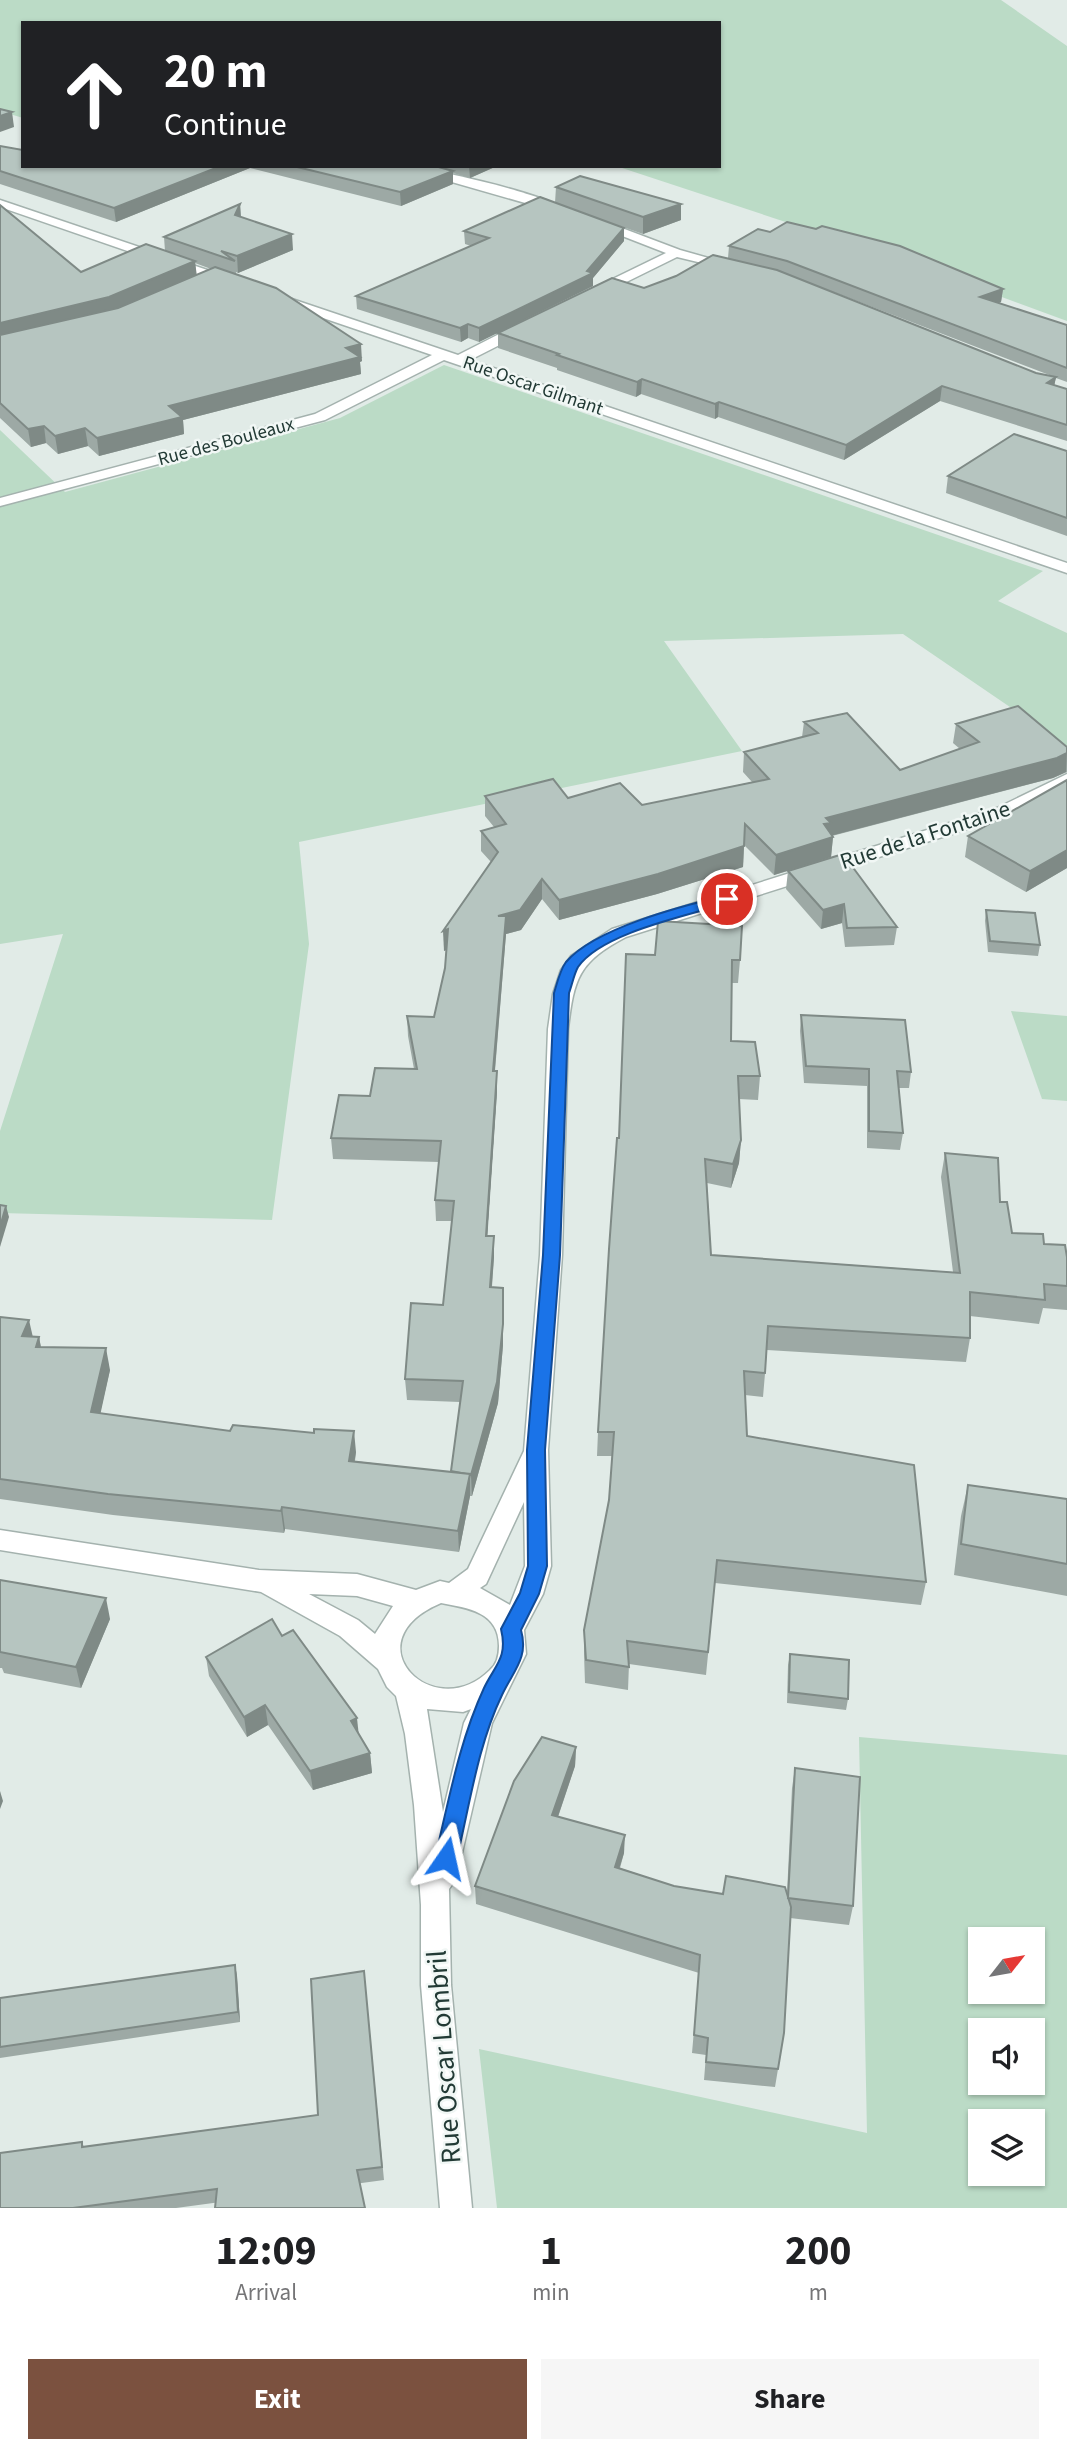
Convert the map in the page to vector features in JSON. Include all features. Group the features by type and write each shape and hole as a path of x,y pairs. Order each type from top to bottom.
{"street":[{"path":"410,168 459,179 580,216 676,253 742,269"},
{"path":"0,203 240,285"},
{"path":"0,220 30,214"},
{"path":"582,299 676,253"},
{"path":"190,287 214,276"},
{"name":"Rue Oscar Gilmant","path":"265,294 1067,568"},
{"path":"458,360 533,323"},
{"name":"Rue des Bouleaux","path":"0,502 320,417 443,355"},
{"name":"Rue de la Fontaine","path":"511,1629 530,1594 538,1566 536,1450 551,1255 558,1029 562,993 571,967 589,948 618,933 1003,812 1067,779"},
{"name":"Rue de la Fontaine","path":"455,1593 477,1576 499,1535 536,1450"},
{"path":"0,1540 260,1581 358,1585 415,1601"},
{"path":"260,1581 349,1628 387,1661 398,1682 420,1696 446,1702 474,1698 496,1684 511,1664 514,1642 507,1619 490,1602 466,1593 440,1592 415,1601 396,1617 386,1639 387,1661"},
{"name":"Rue Oscar Lombril","path":"436,1905 455,1810 478,1723 496,1684"},
{"name":"Rue Oscar Lombril","path":"408,1688 419,1734 436,1905 436,1986 456,2208"}],"green space":[{"path":"0,0 1001,0 1067,46 1067,321 907,262 622,168 721,168 721,21 21,21 21,117 0,111"},
{"path":"444,365 1043,571 998,601 1067,633 1067,746 903,634 664,641 742,751 299,842 309,944 272,1220 0,1213 0,1131 63,934 0,944 0,430 65,492 340,418"},
{"path":"1011,1011 1067,1016 1067,1101 1042,1099"},
{"path":"859,1737 1067,1755 1067,2208 497,2208 479,2049 867,2133"}],"building":[{"path":"0,109 12,112 0,116"},
{"path":"0,146 21,150 21,168 216,168 114,208 0,171"},
{"path":"301,168 442,168 453,171 400,192"},
{"path":"580,176 681,204 643,217 556,187"},
{"path":"540,197 624,228 587,271 593,273 479,328 468,324 460,328 356,296 489,238 464,231"},
{"path":"240,204 235,215 292,234 237,256 221,251 235,261 164,237"},
{"path":"0,205 81,272 146,244 195,261 109,297 0,323"},
{"path":"787,222 816,229 822,226 900,246 1003,289 980,297 1067,325 1067,368 787,261 729,246 758,229 770,232"},
{"path":"713,255 777,270 1036,373 1056,377 1047,383 1067,389 1067,425 942,386 846,445 719,402 715,404 642,379 637,382 498,333 612,278 644,288 676,276"},
{"path":"215,267 276,288 361,344 346,348 360,357 169,406 182,417 97,438 85,428 55,436 44,426 28,429 0,403 0,335 118,308"},
{"path":"1014,434 1067,451 1067,518 948,476"},
{"path":"1018,706 1067,747 1067,753 1057,758 826,818 831,823 824,824 833,837 776,855 745,824 744,846 658,874 559,900 542,879 520,910 498,916 506,916 493,1071 497,1071 486,1236 494,1236 490,1287 503,1288 503,1324 497,1382 471,1475 451,1471 463,1381 405,1379 411,1303 443,1305 454,1201 435,1200 441,1141 331,1138 339,1095 370,1096 375,1068 417,1069 407,1016 434,1017 445,968 448,929 443,931 498,852 481,831 506,824 485,796 553,779 568,798 620,783 642,805 769,779 744,752 818,733 804,722 847,713 900,770 979,742 956,724"},
{"path":"1067,780 1067,850 1030,871 968,836"},
{"path":"843,854 897,927 847,928 844,904 823,910 788,871"},
{"path":"986,910 1035,913 1040,945 990,941"},
{"path":"658,921 742,926 740,960 732,960 731,1041 755,1042 760,1076 738,1076 741,1140 733,1164 705,1159 711,1255 960,1273 945,1153 998,1158 1000,1202 1007,1202 1012,1233 1043,1234 1044,1244 1065,1245 1067,1286 1044,1284 1045,1300 970,1292 970,1338 768,1326 765,1373 744,1371 747,1436 914,1465 926,1582 717,1560 708,1652 627,1641 629,1667 586,1660 584,1630 609,1500 614,1432 598,1432 619,1138 626,954 655,955"},
{"path":"801,1015 905,1020 911,1072 897,1071 903,1133 869,1131 869,1069 806,1066"},
{"path":"0,1205 6,1206 0,1227"},
{"path":"0,1317 29,1320 22,1336 39,1337 36,1347 106,1348 91,1412 230,1431 233,1425 314,1433 314,1429 354,1431 349,1461 470,1474 458,1531 282,1507 281,1511 108,1494 0,1479"},
{"path":"968,1485 1067,1499 1067,1564 961,1544"},
{"path":"0,1580 106,1598 76,1667 0,1652"},
{"path":"272,1619 282,1636 293,1630 357,1718 351,1721 370,1753 310,1771 265,1705 244,1717 206,1657"},
{"path":"790,1654 849,1660 848,1699 789,1692"},
{"path":"542,1737 576,1747 552,1815 625,1835 615,1867 674,1886 723,1894 726,1876 785,1887 791,1907 784,2033 778,2069 706,2062 708,2038 694,2035 700,1955 475,1886 514,1781"},
{"path":"795,1768 860,1777 853,1906 788,1898"},
{"path":"235,1965 238,2012 0,2047 0,1998"},
{"path":"364,1971 382,2167 357,2170 365,2208 215,2208 217,2189 73,2208 0,2208 0,2153 82,2142 82,2147 318,2115 311,1979"}],"route":[{"path":"446,1858 455,1810 478,1723 496,1684 511,1664 514,1642 511,1629 530,1594 538,1566 539,1501 536,1450 551,1255 558,1029 562,993 571,967 589,948 618,933 727,899"}]}
